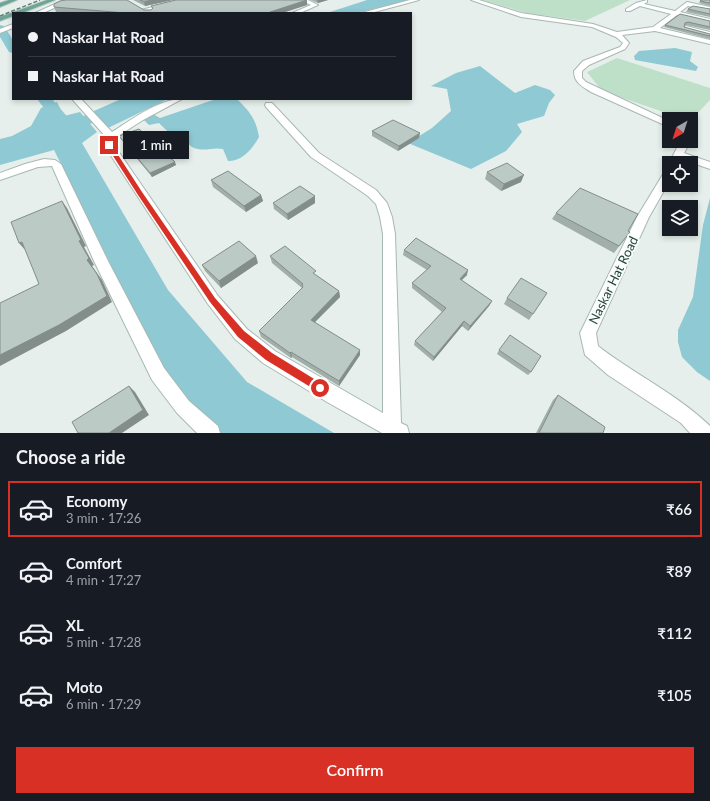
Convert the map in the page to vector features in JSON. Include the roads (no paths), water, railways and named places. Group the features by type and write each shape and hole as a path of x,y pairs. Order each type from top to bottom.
{"main road":[{"path":"0,5 14,0"},
{"path":"20,12 52,0"},
{"path":"0,19 12,14"}],"street":[{"path":"40,12 69,0"},
{"path":"138,7 147,12 187,0"},
{"path":"298,12 315,5 303,0"},
{"path":"368,12 416,0"},
{"path":"474,0 508,12 566,20 618,34 655,29 669,24 710,34"},
{"path":"628,10 646,0"},
{"path":"638,4 710,21"},
{"path":"669,24 675,13 687,4 710,9"},
{"path":"0,31 10,27"},
{"path":"655,29 710,42"},
{"path":"618,34 626,43 623,48 586,63 578,71 578,78 583,84 594,90 662,121"},
{"path":"77,100 91,113 111,137"},
{"path":"176,100 140,118 111,137 109,145 140,193 213,300 241,334 275,360 333,396 396,431"},
{"path":"269,105 315,155 372,192 381,203 386,217 389,234 396,431"},
{"path":"0,177 42,163 52,162 56,164 101,261 158,374 183,407 211,433"},
{"path":"698,164 710,166"},
{"name":"Naskar Hat Road","path":"662,185 643,217 588,333 591,350 614,369 687,417 704,433"}],"water":[{"path":"367,0 411,0 360,12 330,12"},
{"path":"675,48 692,52 690,61 698,67 696,71 635,60 634,56 639,51"},
{"path":"480,66 515,93 535,85 550,90 555,95 549,103 544,116 517,124 522,132 506,151 471,169 408,143 432,128 451,111 447,89 431,86 456,73"},
{"path":"119,100 166,100 108,128 94,111"},
{"path":"213,100 238,100 254,120 259,137 254,146 246,154 233,161 228,161 223,149 195,148 167,131 159,123 149,125 142,118 153,114 160,118"},
{"path":"57,102 64,116 80,112 97,132 82,143 168,290 247,382 334,433 214,433 165,375 54,150 0,165 0,139 12,136 31,126 41,108"},
{"path":"710,198 710,381 697,372 682,357 678,342 678,330 693,297 703,225"}],"waterway":[{"path":"0,28 12,47"},
{"path":"45,100 66,126"},
{"path":"61,131 136,100"}],"railway":[{"path":"0,16 40,0"}]}
